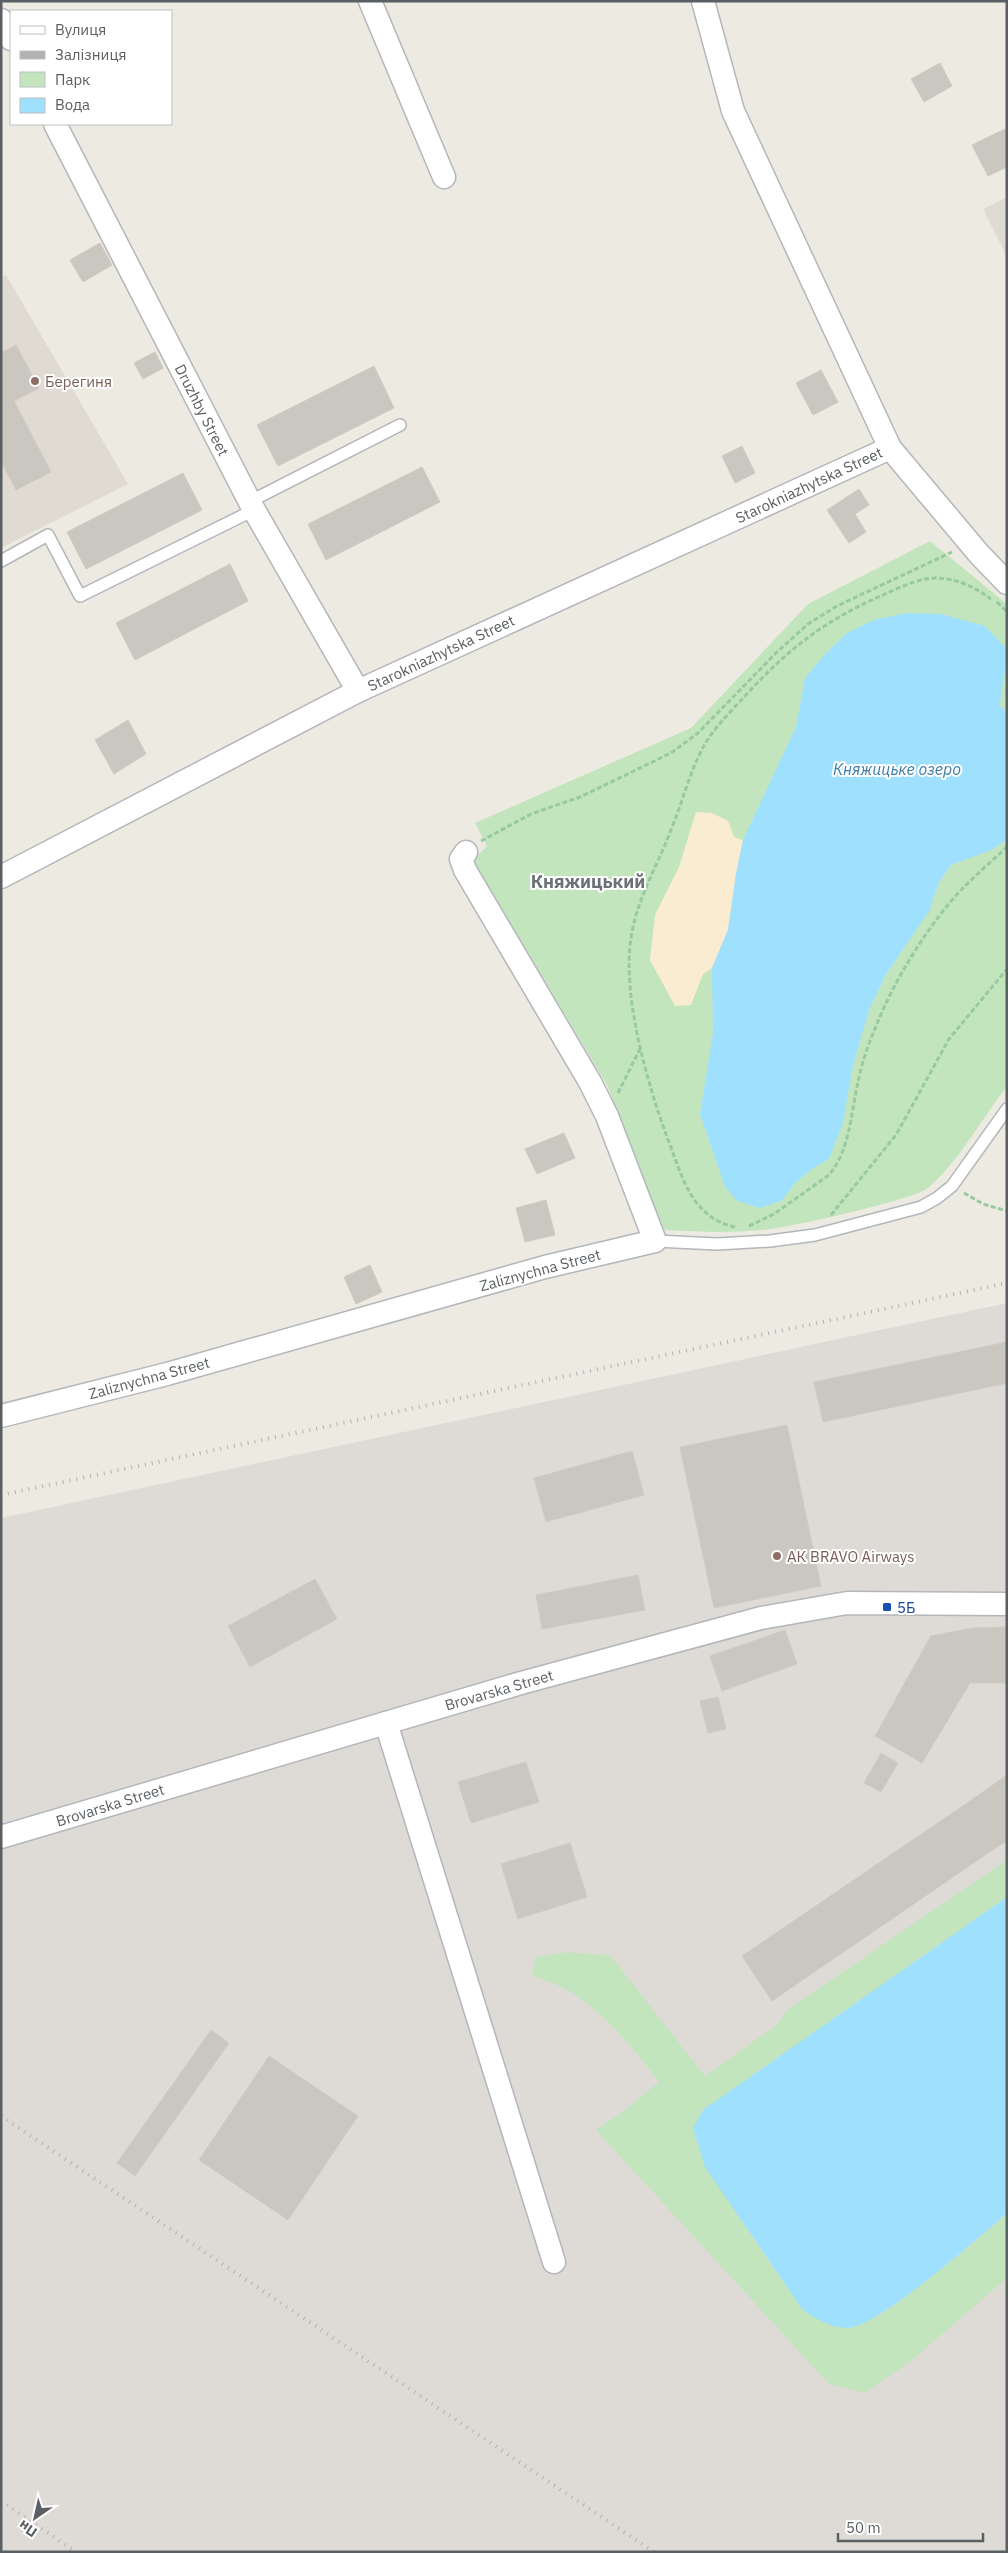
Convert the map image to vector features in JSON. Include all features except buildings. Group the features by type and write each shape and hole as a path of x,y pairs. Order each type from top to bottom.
{"street":[{"path":"370,1 444,177"},
{"name":"Starokniazhytska Street","path":"703,1 733,111 890,448 970,544 1007,583"},
{"path":"1,20 10,38"},
{"name":"Druzhby Street","path":"56,125 251,506 358,691"},
{"name":"Starokniazhytska Street","path":"1,876 358,691 890,448"},
{"path":"466,852 461,859 464,870 571,1047 607,1116 655,1241"},
{"name":"Zaliznychna Street","path":"1,1416 167,1374 545,1268 655,1241"},
{"name":"Brovarska Street","path":"1,1837 521,1682 761,1618 847,1603 1007,1604"},
{"path":"386,1723 554,2262"}],"lane":[{"path":"1,560 48,535 80,596 400,425"},
{"path":"655,1241 735,1244 815,1235 920,1208 952,1186 1007,1109"}],"path":[{"path":"466,852 492,833 531,814 580,797 671,753 698,733 808,624 867,591 970,544"},
{"path":"1007,612 973,586 950,580 925,579 857,606 794,646 758,682 711,735 700,754 669,837 636,908 627,970 641,1047 661,1120 686,1187 702,1211 722,1224 736,1227 749,1226 774,1214 829,1175 836,1167 844,1148 858,1079 877,1024 895,986 944,910 964,887 1007,847"},
{"path":"815,1235 896,1135 949,1039 1007,968"},
{"path":"607,1116 641,1047"},
{"path":"952,1186 983,1204 1007,1211"}],"shaded area":[{"path":"1007,197 1007,257 983,209"},
{"name":"Берегиня","path":"6,275 128,484 1,548 1,277"},
{"path":"1007,1303 1007,2552 1,2552 1,1518"}],"green space":[{"path":"930,541 1007,604 1007,1086 950,1165 928,1188 918,1193 849,1213 763,1230 701,1232 664,1230 607,1085 473,860 487,846 475,823 691,728 808,604"},
{"path":"1007,1860 1007,1897 704,2110 957,2257 1007,2213 1007,2278 911,2361 865,2393 829,2384 596,2130 620,2114 659,2082 631,2046 598,2013 569,1991 532,1975 536,1957 569,1952 611,1956 705,2076 778,2024 787,2010"}],"sand":[{"path":"696,812 712,813 728,821 734,837 743,840 728,930 712,968 703,974 691,1005 675,1006 650,960 655,915 679,867"}],"water":[{"name":"Княжицьке озеро","path":"906,613 941,614 985,626 1005,647 1006,662 1000,706 1007,712 1007,840 991,850 951,865 939,882 929,911 885,976 869,1010 853,1065 843,1122 829,1159 813,1168 795,1183 781,1201 760,1208 737,1201 725,1187 700,1114 713,1033 712,968 728,930 743,840 796,727 805,678 825,654 847,633 874,620"},
{"path":"1007,1897 1007,2213 928,2279 881,2313 861,2324 847,2328 841,2328 817,2319 802,2309 705,2167 693,2128 703,2110"}],"railway":[{"path":"1,1495 1007,1283"},
{"path":"1,2116 654,2552"},
{"path":"1,2501 76,2552"}],"place":[{"name":"Берегиня","path":"35,381"},
{"name":"АК BRAVO Airways","path":"777,1556"},
{"name":"5Б","path":"887,1607"}],"district":[{"name":"Княжицький","path":"588,881"}]}
